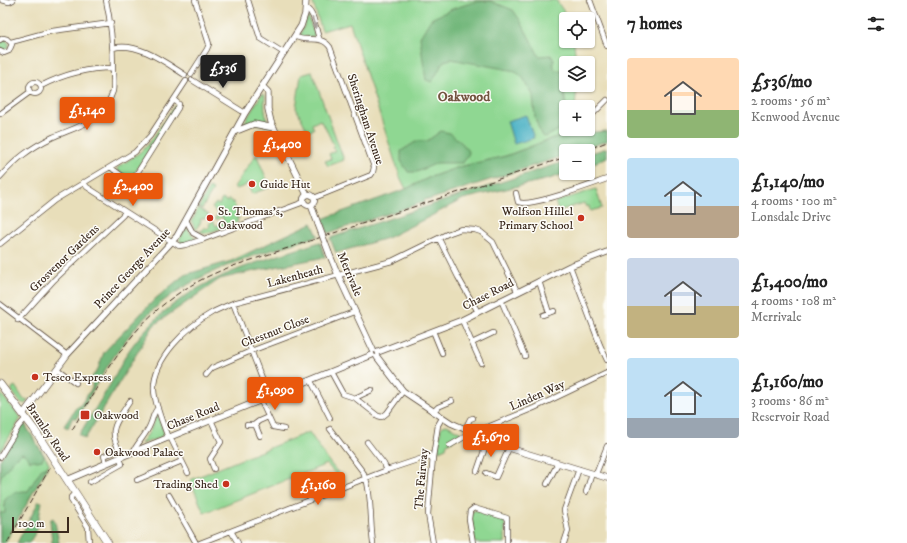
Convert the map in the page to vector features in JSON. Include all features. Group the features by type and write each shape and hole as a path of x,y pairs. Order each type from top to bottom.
{"main road":[{"name":"Bramley Road","path":"0,384 25,416 67,480 73,495 108,543"}],"street":[{"path":"2,0 9,2 13,0"},
{"path":"0,177 14,162 36,146 96,117 103,110 111,97 114,85 113,48 111,23 106,0"},
{"path":"192,80 193,77 191,74 209,44 195,0"},
{"path":"248,0 260,38 284,53"},
{"name":"Prince George Avenue","path":"25,416 67,355 179,234 236,129 301,26 306,8 306,0"},
{"path":"590,0 607,46"},
{"name":"Sheringham Avenue","path":"306,8 311,14 320,40 326,42 331,48 374,170 371,175 314,198"},
{"path":"0,40 5,38 11,42 52,31 111,23"},
{"path":"295,36 299,39 311,38 320,40"},
{"path":"0,51 9,51 11,42"},
{"path":"113,48 136,49 156,57 185,75 188,73 191,74"},
{"path":"40,86 54,79 72,73 113,68"},
{"path":"0,244 54,200 135,152 150,136 174,100 186,81 184,78 185,75"},
{"path":"186,81 190,82 192,80 245,114"},
{"path":"30,92 29,86 32,82 38,83 40,86"},
{"path":"30,92 32,94 38,94 41,89 40,86"},
{"path":"262,86 268,92 268,114 306,195 304,202"},
{"path":"0,114 30,92"},
{"path":"111,167 128,180 134,178 178,108 179,104 174,100"},
{"path":"595,112 607,100"},
{"path":"236,129 239,130 254,124 274,128"},
{"path":"516,193 518,202 531,202 551,198 607,180"},
{"path":"83,182 87,187 179,246 204,239 304,202"},
{"path":"304,202 307,205 311,205 314,202 314,198 311,195 306,195"},
{"name":"Merrivale","path":"311,205 338,276 354,312 375,354 403,391 442,418 488,440 509,448 607,478"},
{"name":"Grosvenor Gardens","path":"18,320 54,280 125,212"},
{"path":"186,220 193,233 204,239"},
{"name":"Lakenheath","path":"188,473 169,438 158,408 154,390 155,375 174,344 186,332 213,312 233,303 392,262 461,229 476,230 481,232 493,242 517,291"},
{"path":"439,239 478,312"},
{"name":"Chase Road","path":"67,480 211,420 462,320 517,291 570,266 607,253"},
{"path":"570,266 597,338 607,360"},
{"path":"539,281 549,313"},
{"path":"501,300 525,356"},
{"path":"233,303 269,397"},
{"path":"0,304 18,320 67,355"},
{"path":"543,315 554,311"},
{"name":"Chestnut Close","path":"206,375 212,368 251,351 354,312"},
{"path":"462,320 481,363"},
{"path":"433,331 442,353"},
{"path":"472,343 493,333"},
{"path":"57,369 76,383"},
{"path":"330,372 343,394 355,398 378,416 382,417 387,413 403,391"},
{"name":"Linden Way","path":"476,434 478,431 534,408 607,373"},
{"path":"311,381 330,418"},
{"path":"355,398 372,390"},
{"path":"90,482 122,464 114,437 114,428 130,401"},
{"path":"261,401 273,428 284,429"},
{"path":"433,412 438,407 452,401"},
{"path":"132,452 147,431 158,408"},
{"path":"0,457 25,416"},
{"path":"255,426 259,421 268,417"},
{"name":"The Fairway","path":"433,543 428,514 433,457 438,424 442,418"},
{"path":"449,446 466,436 466,430 470,419 473,418"},
{"path":"211,420 221,442 210,459 214,469"},
{"path":"247,424 255,426 260,436"},
{"path":"330,429 366,478 370,490 371,530 373,543"},
{"path":"477,471 488,440"},
{"path":"367,442 387,470"},
{"path":"586,492 607,446"},
{"path":"486,473 496,477 509,448"},
{"path":"106,463 104,456 119,450"},
{"path":"200,543 387,470 423,458 433,457"},
{"path":"137,480 182,461"},
{"path":"547,484 558,463"},
{"path":"564,543 568,531 564,510 579,469"},
{"name":"Bramley Road","path":"73,495 71,500 88,527 89,543"},
{"path":"169,495 196,543"},
{"path":"473,543 469,519 470,511 474,508 507,518 507,543"},
{"path":"231,531 238,543"}],"green space":[{"path":"312,0 556,0 564,12 559,12 559,48 575,48 575,56 559,56 559,92 576,92 576,100 559,100 559,136 562,136 553,138 506,156 459,167 428,178 406,189 400,177 350,23 322,31"},
{"path":"490,1 513,10 539,56 551,55 554,60 553,64 555,70 559,70 559,92 564,92 565,100 559,100 559,130 546,137 541,135 535,118 533,95 523,78 515,71 451,59 444,61 432,82 426,80 420,37 431,19 452,9 474,2"},
{"path":"308,16 315,36 301,37 300,35"},
{"path":"4,40 9,45 4,50 -1,45"},
{"path":"312,72 344,160 328,166 325,161 331,159 329,154 335,151 324,125 320,120 312,124 314,129 308,132 296,108 301,75"},
{"path":"263,94 265,96 265,111 269,125 250,123 243,125 261,95"},
{"path":"176,104 176,108 132,177 127,177 118,171 117,168 148,145"},
{"path":"441,131 450,133 463,144 469,153 463,163 437,163 417,172 408,172 401,161 401,151 417,141 427,141"},
{"path":"607,131 607,141 595,145 559,144 559,157 428,200 424,200 424,202 328,233 322,219 406,189 428,178 459,167 506,156 553,138 562,136 595,136 595,132"},
{"path":"607,148 607,157 595,163 595,152"},
{"path":"255,156 257,156 270,187 252,194 247,183 245,186 236,189 234,187"},
{"path":"559,163 559,176 463,199 387,238 336,253 330,238"},
{"path":"209,188 213,190 202,209 199,207"},
{"path":"596,189 602,208 590,211 589,206 586,207 584,203 558,211 555,202"},
{"path":"222,199 228,202 229,199 234,203 239,219 236,215 238,222 208,233 200,232 205,227 207,229 210,226 209,224 213,221 216,226 224,222 222,216 217,220 215,218 219,213 212,208 216,203 219,205"},
{"path":"198,208 209,215 200,220 201,222 195,230 192,222"},
{"path":"312,223 318,236 241,260 193,281 171,295 151,312 132,332 102,374 76,419 73,417 68,428 64,426 77,406 79,407 92,388 92,377 98,369 104,352 155,299 184,275 231,261"},
{"path":"187,228 197,239 183,244 180,242 180,238"},
{"path":"320,242 325,257 220,279 154,325 85,439 79,435 132,346 151,324 172,306 194,291 241,268"},
{"path":"15,386 24,400 28,400 25,404 20,402 12,391 12,388"},
{"path":"0,393 21,418 0,452"},
{"path":"156,416 158,416 164,433 160,438 141,444 150,431"},
{"path":"24,423 49,465 45,467 0,542 0,460"},
{"path":"24,423 44,456 42,460 30,461 27,456 22,453 15,458 1,476 0,482 0,460"},
{"path":"447,425 463,434 447,444 446,448 439,451 441,428"},
{"path":"309,432 330,463 345,481 342,482 327,464 204,513 190,480"},
{"path":"48,466 5,543 0,543 0,513 5,513 4,501 15,493 28,491 42,468"},
{"path":"39,501 42,502 36,532 29,543 17,543"},
{"path":"476,510 503,518 505,521 505,543 475,543 471,514"},
{"path":"53,518 59,543 52,543 50,520"}],"water":[{"path":"526,115 534,138 514,144 507,121"}],"railway":[{"path":"595,146 607,142"},
{"path":"72,430 118,354 135,333 153,313 175,296 200,280 230,267 559,159"},
{"path":"7,543 51,466"}],"place":[{"name":"Guide Hut","path":"252,184"},
{"name":"St. Thomas's, Oakwood","path":"210,218"},
{"name":"Wolfson Hillel Primary School","path":"581,218"},
{"name":"Tesco Express","path":"35,377"},
{"name":"Oakwood","path":"85,415"},
{"name":"Oakwood Palace","path":"97,452"},
{"name":"Trading Shed","path":"226,484"}],"district":[{"name":"Oakwood","path":"464,96"}]}
